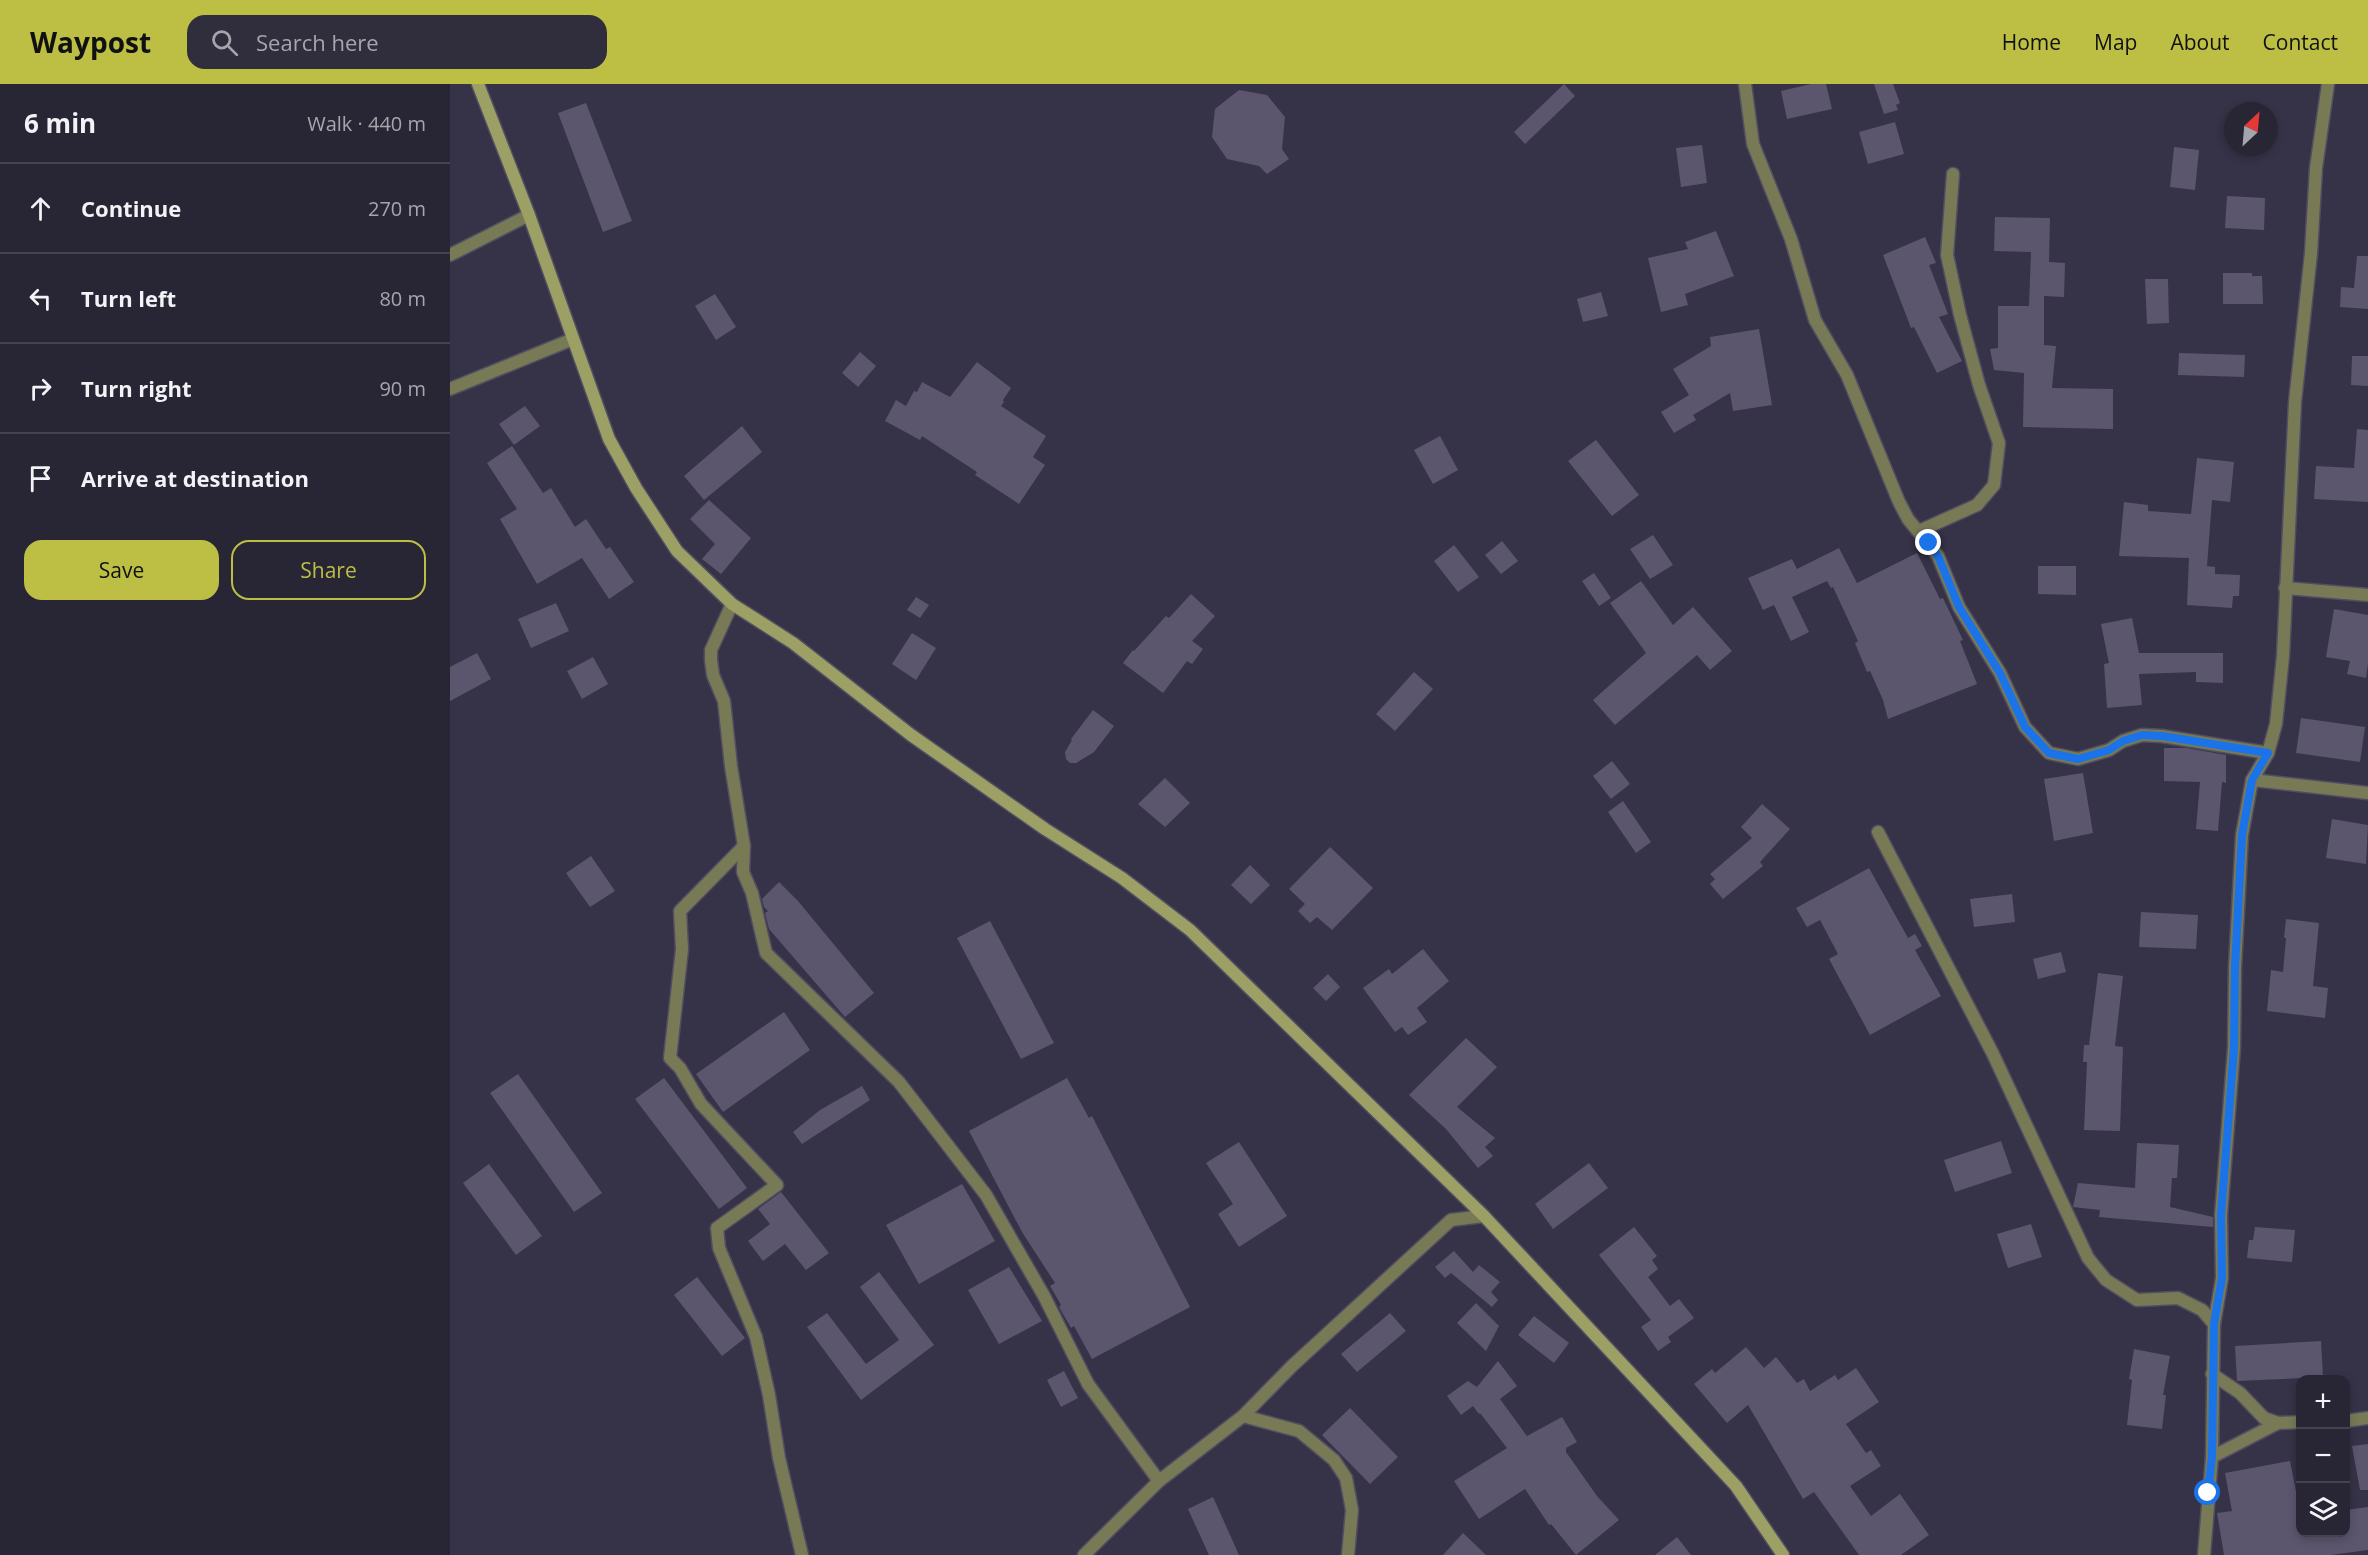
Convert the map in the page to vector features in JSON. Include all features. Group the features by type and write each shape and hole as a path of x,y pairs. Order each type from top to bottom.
{"main road":[{"path":"478,84 529,215 609,439 636,488 677,551 732,604 793,643 911,735 1045,829 1122,878 1190,930 1484,1216 1736,1486 1783,1555"}],"street":[{"path":"1745,84 1753,144 1791,239 1815,320 1846,375 1899,502 1908,519 1938,556 1959,607 2000,673 2025,727 2049,753 2078,759 2109,750 2123,741 2142,735 2162,736 2268,753"},
{"path":"2204,1555 2212,1457 2214,1324 2222,1278 2221,1215 2234,1048 2235,967 2242,835 2252,780 2268,753 2276,724 2283,656 2295,402 2311,253 2316,168 2328,84"},
{"path":"1919,531 1977,505 1994,485 1999,443 1979,385 1947,255 1953,174"},
{"path":"450,255 529,215"},
{"path":"450,389 573,339"},
{"path":"2285,588 2368,594"},
{"path":"732,604 711,650 711,660 713,675 724,700 731,766 744,846 742,872 752,893 766,953 899,1082 986,1195 1044,1296 1088,1384 1159,1481"},
{"path":"2252,780 2368,794"},
{"path":"1878,832 1993,1054 2088,1258 2106,1280 2137,1300 2178,1298 2202,1310 2214,1324"},
{"path":"744,846 680,911 682,949 670,1058 680,1068 701,1104 777,1185 717,1228 719,1248 756,1337 769,1395 779,1458 802,1555"},
{"path":"1084,1555 1159,1481 1243,1416 1300,1358 1451,1220 1484,1216"},
{"path":"2212,1374 2240,1393 2264,1418 2278,1423 2296,1422"},
{"path":"1243,1416 1299,1431 1334,1460 1346,1478 1352,1510 1348,1555"},
{"path":"2350,1420 2368,1418"},
{"path":"2212,1457 2278,1423"}],"building":[{"path":"1564,84 1575,96 1525,144 1514,132"},
{"path":"1811,84 1826,84 1832,109 1787,119 1781,91"},
{"path":"1874,84 1893,84 1900,103 1896,105 1898,110 1884,114"},
{"path":"1239,90 1267,95 1285,117 1282,149 1289,159 1267,174 1259,166 1227,159 1212,137 1215,109"},
{"path":"586,103 632,221 603,232 558,113"},
{"path":"1895,122 1904,154 1868,164 1859,132"},
{"path":"1702,145 1707,183 1681,187 1676,148"},
{"path":"2174,147 2199,150 2195,190 2170,187"},
{"path":"2227,196 2265,198 2264,230 2225,228"},
{"path":"1995,217 2050,218 2049,262 2065,263 2064,297 2044,296 2044,345 2056,346 2052,388 2113,389 2113,429 2023,427 2024,373 1994,370 1990,349 1998,348 1998,306 2029,306 2031,252 1994,251"},
{"path":"1716,231 1734,276 1685,294 1688,305 1661,312 1648,258 1688,249 1685,242"},
{"path":"1925,237 1936,263 1929,265 1948,314 1939,317 1962,361 1937,373 1914,327 1911,328 1883,255"},
{"path":"2357,256 2368,256 2368,309 2340,307 2341,287 2354,288"},
{"path":"2223,273 2252,273 2252,276 2262,276 2263,304 2223,304"},
{"path":"2145,279 2168,279 2169,323 2147,324"},
{"path":"1601,292 1608,316 1583,322 1577,299"},
{"path":"715,294 736,327 716,340 695,306"},
{"path":"1759,329 1772,405 1733,411 1730,393 1693,415 1696,420 1674,433 1661,412 1689,395 1673,369 1711,346 1710,337"},
{"path":"860,352 876,366 858,387 842,373"},
{"path":"2179,353 2245,355 2244,377 2178,375"},
{"path":"2352,356 2368,356 2368,386 2351,385"},
{"path":"977,362 1011,388 1001,406 1046,436 1033,457 1045,465 1019,504 975,475 977,472 922,436 920,440 885,421 896,400 906,406 922,382 950,397"},
{"path":"525,406 540,426 514,445 499,424"},
{"path":"742,426 762,452 704,500 684,476"},
{"path":"2357,429 2368,430 2368,502 2314,499 2316,466 2354,468"},
{"path":"1440,436 1458,470 1433,484 1414,450"},
{"path":"1596,440 1639,495 1612,516 1568,461"},
{"path":"512,446 543,493 551,488 575,527 586,519 606,549 610,547 634,582 609,599 582,558 537,584 500,519 517,509 487,463"},
{"path":"2197,458 2234,462 2230,502 2212,500 2207,566 2215,567 2215,574 2240,575 2239,596 2233,596 2232,608 2187,605 2189,558 2119,556 2124,502 2148,505 2148,511 2191,514"},
{"path":"709,500 751,538 721,574 702,559 715,544 690,519"},
{"path":"1653,535 1673,565 1650,579 1630,549"},
{"path":"1502,541 1518,561 1501,574 1485,555"},
{"path":"1454,545 1479,577 1458,592 1434,561"},
{"path":"1839,548 1857,583 1917,553 1940,599 1943,598 1963,640 1960,641 1977,684 1888,719 1883,700 1870,671 1867,672 1855,643 1858,641 1833,587 1831,588 1827,581 1792,597 1809,632 1791,641 1774,605 1763,610 1748,578 1792,559 1797,569"},
{"path":"2038,566 2076,566 2076,595 2038,594"},
{"path":"1594,573 1611,598 1599,606 1582,581"},
{"path":"1641,581 1673,625 1693,607 1732,651 1710,670 1697,655 1615,725 1593,700 1646,653 1610,603"},
{"path":"1191,594 1215,616 1192,641 1203,649 1192,664 1187,661 1163,693 1123,663 1166,616 1169,618"},
{"path":"916,597 929,605 920,618 907,610"},
{"path":"556,603 569,631 531,648 518,619"},
{"path":"2334,609 2368,615 2366,678 2347,674 2350,661 2326,657"},
{"path":"2132,618 2139,653 2223,653 2223,683 2196,682 2196,672 2139,674 2142,705 2107,708 2104,664 2109,663 2101,624"},
{"path":"912,633 936,648 916,680 892,664"},
{"path":"477,653 491,679 450,701 450,667"},
{"path":"593,657 608,684 582,699 567,671"},
{"path":"1414,672 1433,689 1395,731 1376,714"},
{"path":"1093,710 1114,726 1094,752 1076,763 1070,763 1066,759 1065,752 1071,739"},
{"path":"2301,718 2365,727 2360,762 2296,753"},
{"path":"2164,748 2186,748 2226,755 2226,783 2222,782 2218,831 2196,829 2200,782 2164,781"},
{"path":"1612,761 1630,784 1611,799 1593,776"},
{"path":"2083,773 2093,833 2054,841 2044,779"},
{"path":"1165,778 1190,803 1165,827 1138,804"},
{"path":"1623,801 1651,842 1636,853 1608,812"},
{"path":"1762,804 1790,829 1760,862 1763,866 1723,899 1710,884 1715,879 1710,874 1752,838 1741,827"},
{"path":"2332,819 2368,825 2366,864 2326,858"},
{"path":"1330,847 1373,888 1332,930 1317,917 1310,923 1298,911 1305,904 1289,889"},
{"path":"591,856 615,891 590,907 566,873"},
{"path":"1250,865 1270,885 1251,904 1231,885"},
{"path":"1869,868 1908,938 1915,934 1922,946 1915,950 1941,996 1870,1035 1829,959 1838,954 1820,920 1807,927 1796,908"},
{"path":"779,882 798,901 874,993 845,1017 769,929 765,913 768,911 762,899"},
{"path":"2012,894 2015,922 1974,927 1970,899"},
{"path":"2141,912 2198,915 2196,949 2139,947"},
{"path":"2286,919 2319,923 2313,986 2328,988 2325,1018 2267,1011 2271,970 2283,972"},
{"path":"990,921 1054,1043 1021,1059 957,938"},
{"path":"1423,949 1449,981 1417,1008 1427,1022 1408,1035 1402,1027 1395,1032 1363,988 1389,969 1392,974"},
{"path":"2061,952 2066,972 2038,979 2033,959"},
{"path":"2098,973 2123,976 2115,1046 2123,1047 2120,1131 2084,1130 2087,1062 2083,1062 2084,1045 2089,1045"},
{"path":"1328,974 1340,987 1326,1001 1313,988"},
{"path":"784,1012 810,1050 723,1112 696,1074"},
{"path":"1466,1038 1497,1067 1457,1107 1495,1138 1485,1147 1493,1156 1478,1168 1446,1129 1409,1095"},
{"path":"518,1074 602,1193 574,1212 490,1093"},
{"path":"664,1078 747,1188 719,1209 635,1099"},
{"path":"1067,1078 1089,1118 1092,1116 1190,1307 1092,1359 1074,1326 1071,1328 1059,1307 1061,1305 1050,1286 1055,1283 1022,1232 969,1131"},
{"path":"862,1086 870,1100 802,1144 793,1132 820,1110"},
{"path":"2001,1141 2012,1173 1955,1192 1944,1160"},
{"path":"1239,1142 1287,1216 1239,1247 1218,1214 1233,1204 1206,1163"},
{"path":"2137,1143 2179,1145 2177,1178 2172,1178 2170,1207 2213,1217 2213,1227 2099,1217 2100,1210 2073,1207 2078,1183 2135,1188"},
{"path":"1589,1163 1608,1188 1553,1229 1535,1204"},
{"path":"489,1164 542,1236 516,1255 463,1183"},
{"path":"962,1184 995,1241 919,1284 886,1225"},
{"path":"781,1192 829,1253 806,1270 785,1244 763,1261 748,1241 770,1224 758,1209"},
{"path":"2031,1224 2042,1257 2008,1268 1997,1234"},
{"path":"1634,1227 1657,1256 1652,1260 1658,1269 1648,1277 1670,1306 1679,1299 1694,1318 1668,1337 1671,1342 1658,1351 1641,1327 1651,1320 1599,1255"},
{"path":"2255,1227 2295,1230 2292,1262 2247,1258 2249,1240 2253,1240"},
{"path":"1454,1251 1473,1272 1479,1265 1500,1282 1491,1292 1498,1300 1492,1307 1451,1273 1445,1278 1435,1267"},
{"path":"1009,1267 1042,1321 999,1344 968,1290"},
{"path":"879,1272 934,1345 861,1400 807,1327 827,1313 866,1364 899,1340 860,1287"},
{"path":"697,1277 745,1338 722,1356 674,1295"},
{"path":"1476,1303 1499,1326 1486,1351 1457,1323"},
{"path":"1390,1313 1406,1331 1357,1372 1341,1354"},
{"path":"1534,1316 1569,1343 1554,1363 1518,1335"},
{"path":"2321,1341 2323,1375 2296,1375 2296,1378 2237,1381 2235,1346"},
{"path":"1746,1347 1764,1368 1776,1357 1797,1383 1804,1379 1810,1391 1835,1375 1838,1380 1856,1368 1879,1402 1846,1424 1866,1453 1871,1450 1881,1466 1850,1486 1871,1516 1900,1494 1929,1535 1901,1555 1859,1555 1814,1492 1803,1499 1748,1405 1727,1423 1694,1384 1712,1369 1715,1373"},
{"path":"2134,1349 2170,1356 2163,1395 2166,1395 2162,1429 2127,1425 2132,1380 2129,1379"},
{"path":"1498,1361 1517,1386 1500,1399 1527,1436 1562,1417 1577,1442 1566,1448 1566,1452 1597,1496 1619,1520 1576,1555 1551,1524 1549,1525 1525,1489 1479,1519 1454,1481 1507,1448 1473,1406 1461,1415 1447,1396 1468,1381 1477,1387"},
{"path":"1064,1371 1078,1398 1061,1407 1047,1380"},
{"path":"1350,1408 1398,1457 1370,1484 1322,1435"},
{"path":"2368,1444 2368,1490 2360,1490 2352,1446"},
{"path":"2290,1461 2296,1492 2296,1537 2350,1537 2350,1509 2368,1507 2368,1550 2331,1555 2224,1555 2217,1513 2232,1511 2225,1473"},
{"path":"1213,1497 1239,1555 1209,1555 1188,1509"},
{"path":"1463,1533 1486,1555 1443,1555"},
{"path":"1677,1537 1691,1555 1655,1555"}],"route":[{"path":"1929,543 1938,556 1959,607 2000,673 2025,727 2036,742 2049,753 2078,759 2109,750 2123,741 2142,735 2162,736 2268,753 2252,780 2242,835 2235,967 2234,1048 2221,1215 2222,1278 2214,1324 2212,1457 2208,1493"}]}
